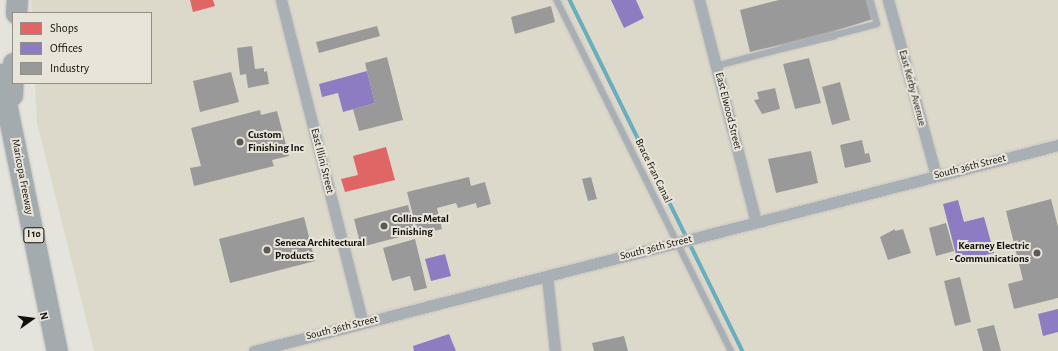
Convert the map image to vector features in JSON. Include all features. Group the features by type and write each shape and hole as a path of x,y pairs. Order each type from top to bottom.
{"highway":[{"path":"16,0 16,12"},
{"name":"Maricopa Freeway","path":"0,74 57,351"},
{"path":"10,120 12,82"}],"street":[{"name":"East Illini Street","path":"281,0 364,323"},
{"name":"East Elwood Street","path":"699,0 756,222"},
{"name":"East Kerby Avenue","path":"888,0 936,176"},
{"name":"South 36th Street","path":"254,351 1058,145"},
{"path":"547,276 556,351"}],"lane":[{"name":"Brace Fran Canal","path":"557,0 731,351"},
{"path":"716,66 877,24 870,0"}],"shaded area":[{"path":"31,0 1058,0 1058,351 94,351 37,123 35,84 152,84 152,12 32,12"}],"building: Shops":[{"path":"190,0 213,0 215,6 193,12"},
{"path":"386,147 395,180 345,192 341,179 358,175 353,156"}],"building: Offices":[{"path":"611,0 636,0 644,18 624,28"},
{"path":"367,71 375,103 343,112 338,93 322,97 319,84"},
{"path":"958,200 964,222 984,217 994,253 958,262 943,204"},
{"path":"445,254 451,276 431,281 425,259"},
{"path":"1058,309 1058,332 1043,336 1038,314"},
{"path":"449,334 456,351 414,351 413,346"}],"building: Industry":[{"path":"779,0 869,0 873,19 835,31 837,39 783,52 781,45 750,52 740,10"},
{"path":"551,6 555,22 515,34 511,17"},
{"path":"377,26 380,36 319,53 316,42"},
{"path":"252,46 255,69 264,68 264,72 267,71 269,84 248,88 246,74 240,75 237,48"},
{"path":"387,57 403,120 359,131 353,109 375,103 365,63"},
{"path":"809,58 821,103 795,109 783,64"},
{"path":"231,72 239,102 200,112 193,81"},
{"path":"840,82 850,120 832,125 822,87"},
{"path":"775,88 780,109 762,114 754,100 759,99 757,92"},
{"name":"Custom Finishing Inc","path":"260,110 261,115 277,111 289,156 272,160 274,166 194,186 190,168 201,166 191,128"},
{"path":"862,140 865,154 869,153 871,162 845,168 840,145"},
{"path":"811,151 818,183 776,193 768,159"},
{"path":"469,177 471,186 485,182 491,204 477,208 476,203 458,208 456,203 437,208 442,229 418,235 407,192"},
{"path":"591,177 597,199 588,201 582,179"},
{"name":"Kearney Electric - Communications","path":"1051,199 1058,227 1058,298 1014,309 1008,284 1023,280 1006,211"},
{"name":"Collins Metal Finishing","path":"408,205 415,233 361,247 354,219"},
{"name":"Seneca Architectural Products","path":"304,217 315,261 230,283 219,239"},
{"path":"946,223 954,251 936,256 929,228"},
{"path":"895,229 895,231 903,229 911,253 888,260 880,237"},
{"path":"415,239 427,288 414,291 410,276 392,281 383,248"},
{"path":"960,277 971,322 955,326 944,281"},
{"path":"994,325 1001,351 983,351 977,329"},
{"path":"624,336 628,351 594,351 592,343"}],"waterway":[{"path":"570,0 743,351"}],"place":[{"name":"Custom Finishing Inc","path":"240,142"},
{"name":"Collins Metal Finishing","path":"384,226"},
{"name":"Seneca Architectural Products","path":"267,250"},
{"name":"Kearney Electric - Communications","path":"1037,253"}]}
